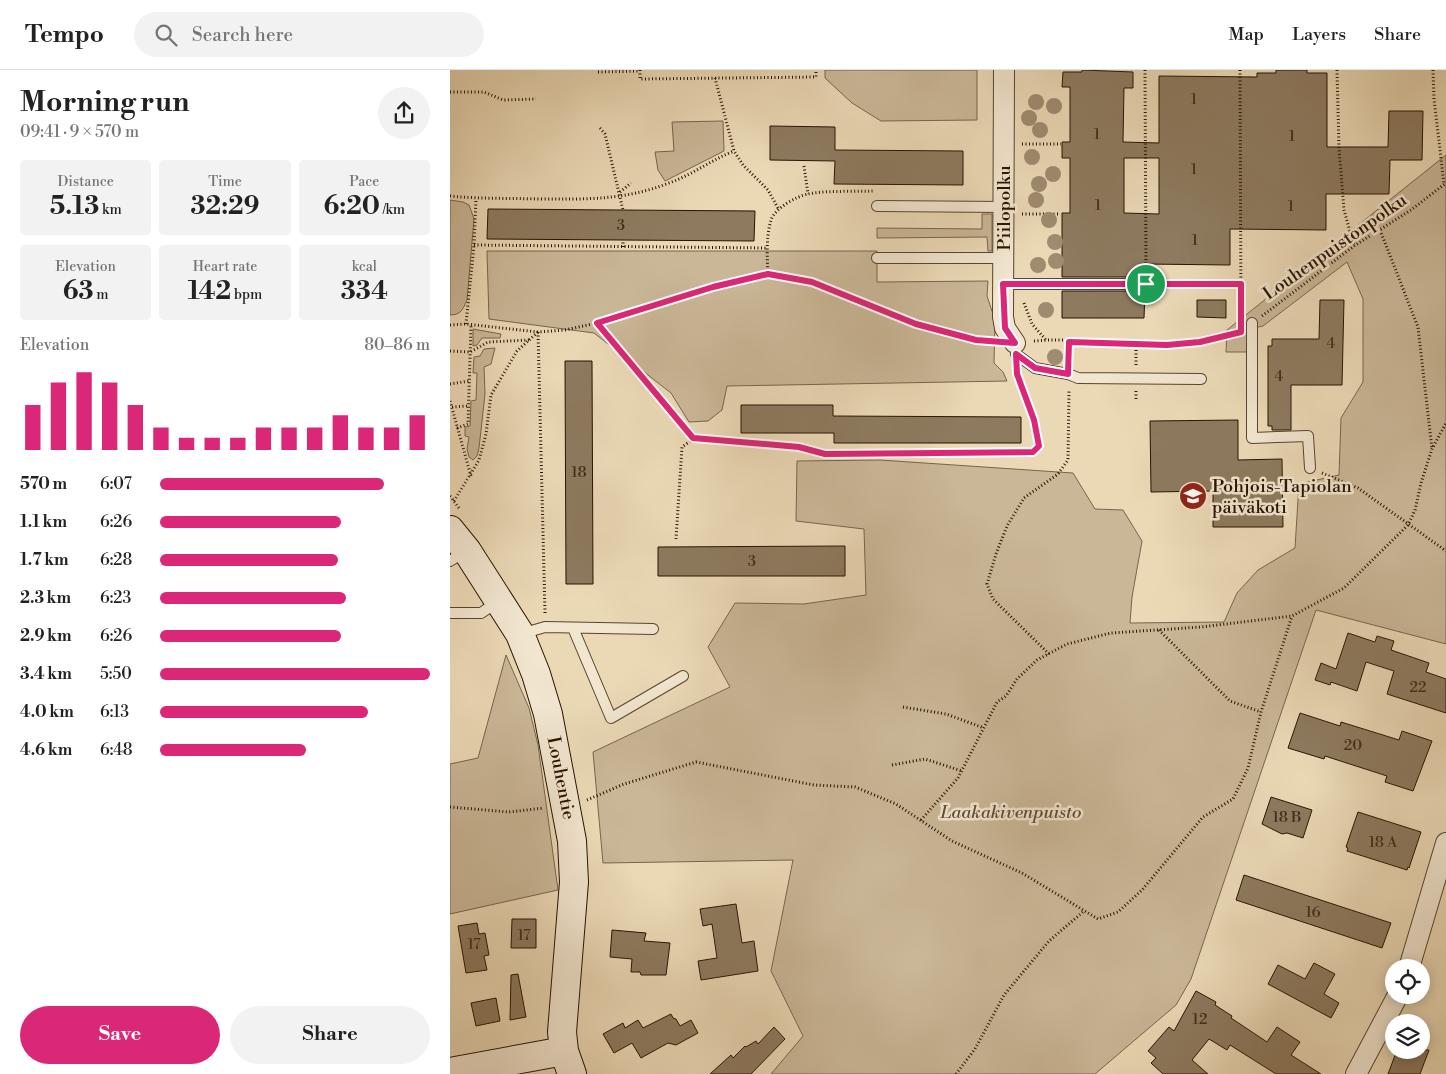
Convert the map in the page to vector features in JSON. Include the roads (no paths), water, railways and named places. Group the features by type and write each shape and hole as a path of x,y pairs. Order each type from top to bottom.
{"street":[{"name":"Piilopolku","path":"1004,70 1003,284 1005,328 1015,348"},
{"name":"Louhentie","path":"456,547 500,601 533,630 572,841 574,882 562,1032 568,1063"},
{"path":"1412,959 1446,843"},
{"path":"1356,1074 1393,1004"},
{"path":"450,1072 568,1063"}],"lane":[{"path":"877,206 1004,210"},
{"path":"877,258 1003,258"},
{"path":"1003,284 1146,284"},
{"path":"1252,323 1252,438 1308,436 1310,468"},
{"path":"1015,348 1035,368 1068,374 1078,378 1201,379"},
{"path":"450,613 481,613 500,601"},
{"path":"533,630 573,628 653,629"},
{"path":"573,628 611,718 683,676"}],"place":[{"name":"Pohjois-Tapiolan päiväkoti","path":"1193,496"}],"park label":[{"name":"Laakakivenpuisto","path":"1011,812"}]}
